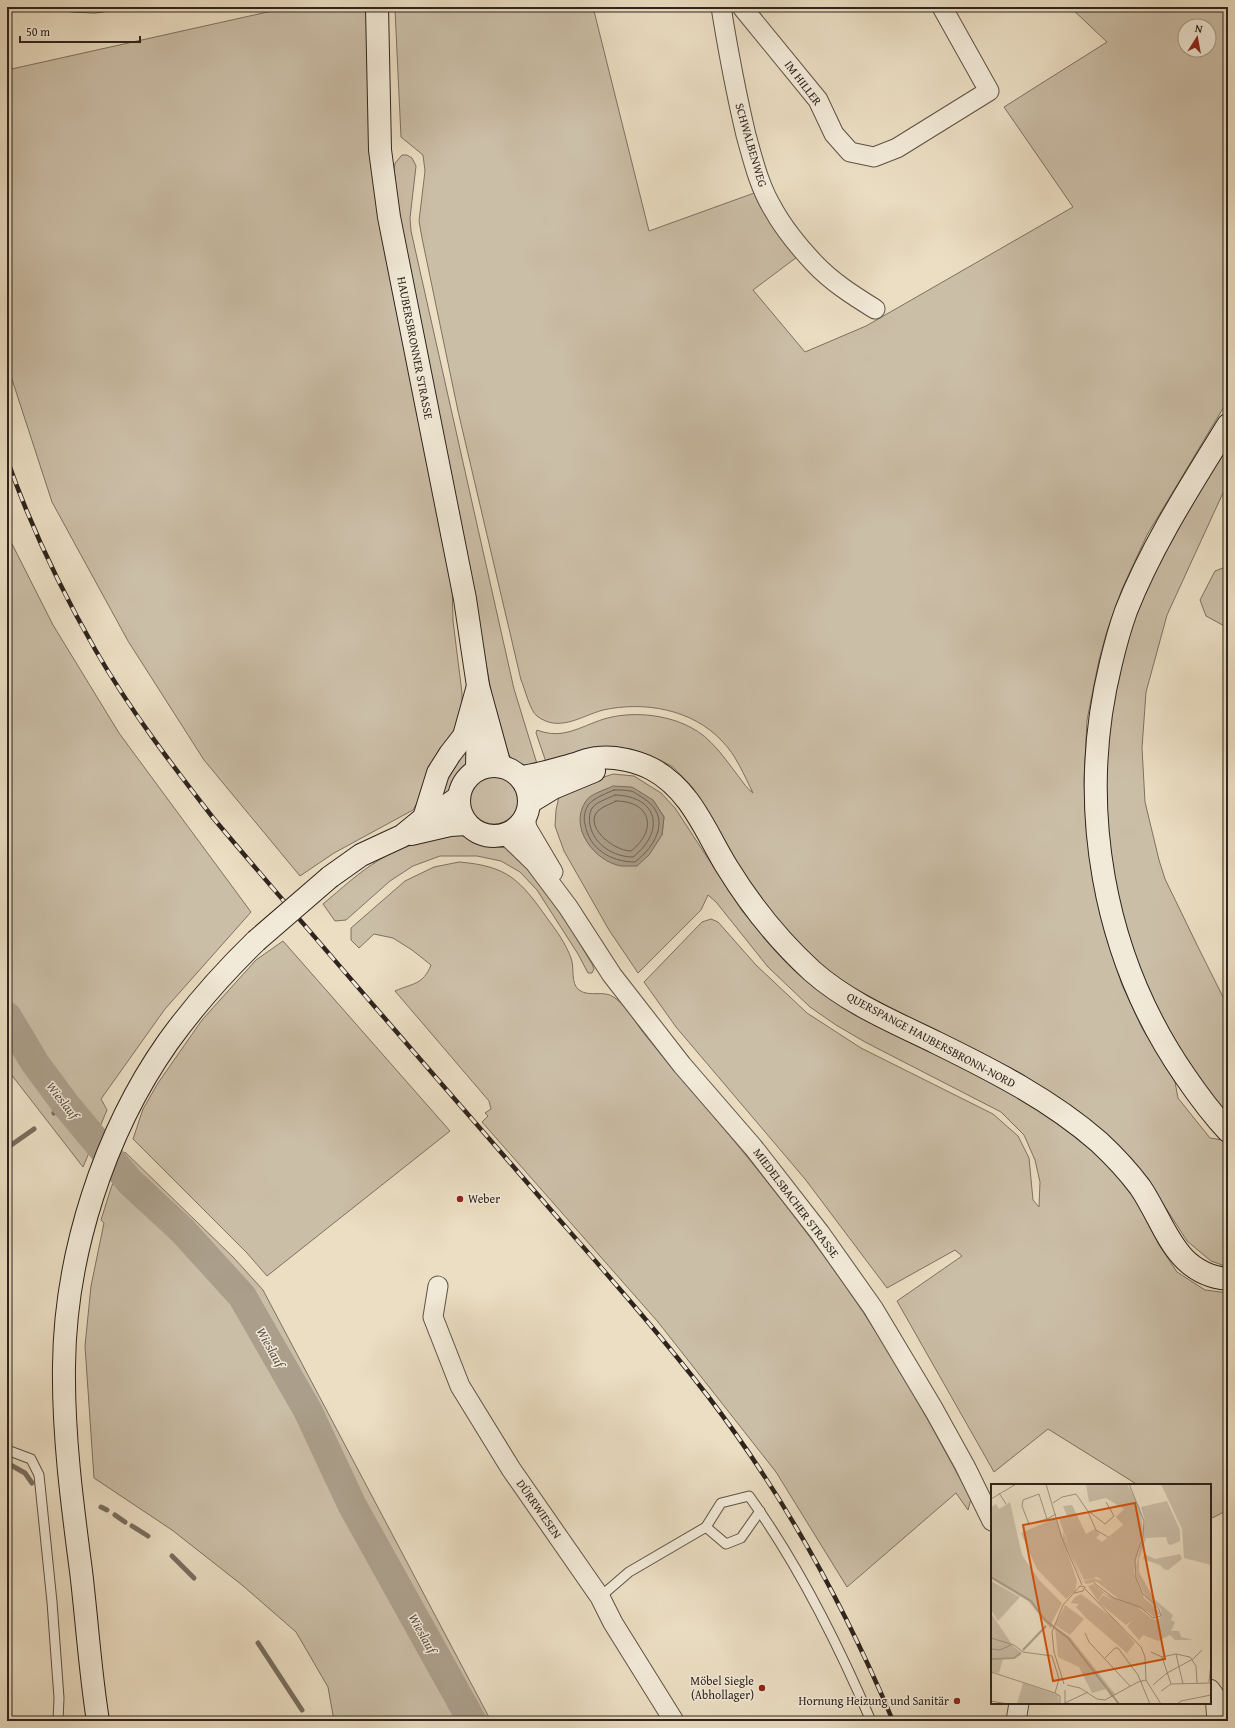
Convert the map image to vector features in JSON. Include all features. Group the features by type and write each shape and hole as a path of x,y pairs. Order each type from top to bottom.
{"main road":[{"name":"HAUBERSBRONNER STRASSE","path":"377,7 380,150 389,217 465,599 478,686"},
{"path":"1228,425 1157,542 1126,613 1107,680 1100,719 1096,761 1098,840 1112,918 1125,959 1150,1016 1174,1060 1199,1096 1228,1131"},
{"path":"478,686 500,766"},
{"path":"477,769 478,686"},
{"path":"424,818 438,773 464,736 478,686"},
{"name":"QUERSPANGE HAUBERSBRONN-NORD","path":"521,777 597,758 617,758 635,763 650,768 664,777 677,788 690,803 726,866 758,913 783,943 814,973 848,997 883,1017 1002,1076 1044,1100 1074,1121 1122,1164 1140,1187 1178,1254 1191,1266 1213,1278 1228,1279"},
{"path":"528,810 528,789 521,777 512,770 500,766 488,766 477,769 468,776 462,786 459,797 459,807 467,824 484,834 495,836 505,834 520,825 528,810 553,788 576,777 594,771 635,763"},
{"path":"95,1715 88,1627 70,1484 64,1379 68,1308 76,1260 88,1210 101,1173 126,1114 167,1043 201,999 229,968 256,941 330,877 362,856 402,836 424,818 442,809 459,797"},
{"path":"402,836 440,827 467,824"}],"street":[{"name":"SCHWALBENWEG","path":"721,7 740,111 760,183 772,208 793,240 816,265 851,294 875,309"},
{"name":"IM HILLER","path":"742,7 818,100 834,134 850,152 874,157 896,148 989,91 942,7"},
{"path":"528,810 527,828 552,869 568,906"},
{"path":"505,834 535,863 568,906"},
{"name":"MIEDELSBACHER STRASSE","path":"568,906 612,976 682,1065 753,1147 820,1233 873,1308 965,1466 991,1519"},
{"name":"DÜRRWIESEN","path":"438,1286 433,1317 460,1386 512,1469 600,1597 613,1623 674,1721"},
{"path":"1217,1721 1218,1692"},
{"path":"1016,1721 1019,1704"}],"lane":[{"path":"72,7 103,7"},
{"path":"7,1450 31,1459 39,1475 52,1602 59,1698 58,1721"},
{"path":"600,1597 629,1572 706,1527 721,1503 750,1496 792,1560 854,1681 872,1721"},
{"path":"706,1527 726,1544 741,1538 760,1511"}],"shaded area":[{"path":"290,7 369,7 452,582 453,621 462,693 462,711 458,729 413,810 334,853 300,876 204,760 128,641 52,502 7,364 7,70"},
{"path":"419,7 593,7 649,231 757,192 797,257 753,290 805,352 866,326 1073,207 1004,107 1107,42 1070,7 1228,7 1228,400 1147,535 1122,589 1107,631 1099,660 1087,720 1084,781 1086,826 1094,885 1106,936 1122,985 1142,1028 1175,1082 1178,1098 1210,1138 1223,1140 1228,1145 1228,1267 1211,1261 1187,1241 1153,1188 1131,1161 1111,1138 1081,1113 1013,1069 909,1018 848,985 826,970 793,941 745,879 693,788 673,767 660,760 631,749 616,748 547,765 536,733 537,730 546,733 563,733 579,729 604,719 625,715 648,715 670,719 690,727 705,736 753,793 736,759 722,741 697,721 682,715 651,707 619,707 603,710 570,722 554,723 545,721 534,713 521,680 458,411 422,238 419,221 425,171 423,155 401,137 395,10"},
{"path":"402,155 407,155 412,158 416,166 410,218 411,231 514,689 538,767 529,767 520,764 512,759 506,751 493,702 476,608 401,232 394,169 395,163"},
{"path":"1228,438 1228,482 1167,615 1146,692 1142,748 1145,802 1165,879 1228,1007 1228,1114 1215,1100 1163,1025 1140,972 1119,912 1104,806 1105,752 1115,681 1143,589"},
{"path":"7,534 53,625 119,733 251,912 165,1009 101,1099 107,1110 83,1167 7,1069"},
{"path":"1228,566 1228,628 1206,616 1200,600 1215,571"},
{"path":"472,741 468,763 448,793 440,802 440,786"},
{"path":"613,774 634,776 661,793 675,808 743,912 783,958 1048,1112 1104,1158 1138,1202 1159,1245 1177,1272 1205,1290 1228,1293 1228,1510 1211,1518 1211,1484 1136,1484 1048,1429 994,1472 897,1301 962,1256 955,1250 887,1288 805,1179 676,1027 644,982 702,922 711,919 718,922 756,965 807,1013 861,1048 993,1114 1018,1136 1029,1158 1033,1200 1039,1207 1040,1182 1035,1160 1024,1135 1001,1112 865,1042 836,1025 810,1007 768,967 716,902 708,895 701,910 638,973 609,930 564,851 555,826 556,810 560,792","holes":["653,800 664,817 662,835"]},
{"path":"489,776 499,776 511,783 518,795 518,805 511,817 499,824 489,824 481,820 474,813 470,805 470,795 474,787 481,780"},
{"path":"452,834 461,835 488,846 508,848 542,881 592,964 594,969 592,973 588,973 578,954 537,890 520,872 501,861 477,856 440,856 413,866 390,881 346,920 335,921 323,904 357,875 387,855 414,844"},
{"path":"459,862 490,867 501,871 511,877 529,894 564,942 572,962 576,987 583,992 611,995 623,1005 659,1052 770,1185 809,1235 880,1338 927,1418 971,1499 968,1510 956,1493 847,1587 776,1472 658,1322 482,1122 488,1116 485,1113 491,1109 489,1101 395,991 421,980 428,972 431,965 412,950 393,938 374,934 359,948 351,940 351,928 405,881 434,867"},
{"path":"283,941 450,1131 267,1276 247,1253 133,1139 143,1109 158,1083 202,1020 256,960"},
{"path":"125,1152 234,1258 263,1290 491,1721 334,1721 328,1687 296,1632 242,1585 172,1530 94,1478 85,1346 91,1286 104,1223 101,1220 111,1188"}],"water":[{"path":"613,786 632,787 653,800 664,817 662,835 649,855 637,866 621,866 611,863 593,850 582,832 580,821 581,811 586,801 594,794"}],"waterway":[{"name":"Wieslauf","path":"7,1016 35,1063 66,1105 130,1182 182,1230 242,1296 308,1411 352,1505 472,1721"},
{"path":"54,1113 66,1105"},
{"path":"7,1148 34,1129"},
{"path":"7,1463 25,1473 32,1483"},
{"path":"101,1507 107,1510"},
{"path":"115,1515 125,1522"},
{"path":"132,1526 148,1536"},
{"path":"172,1556 194,1578"},
{"path":"258,1643 302,1710"}],"railway":[{"path":"7,459 36,533 71,605 109,673 137,716 214,819 635,1307 707,1395 761,1472 787,1512 810,1552 854,1636 893,1721"}],"place":[{"name":"Weber","path":"460,1199"},
{"name":"Möbel Siegle (Abhollager)","path":"762,1688"},
{"name":"Hornung Heizung und Sanitär","path":"957,1701"}]}
